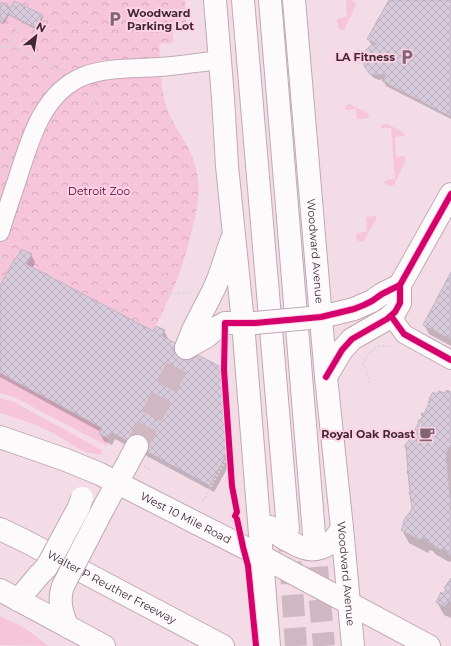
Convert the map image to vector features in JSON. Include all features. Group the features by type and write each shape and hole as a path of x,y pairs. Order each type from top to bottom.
{"main road":[{"path":"215,0 227,166 234,232 249,323 257,510 269,646"},
{"path":"243,0 288,529"},
{"path":"270,0 314,534"},
{"name":"Woodward Avenue","path":"294,0 315,318 326,377 353,644"},
{"path":"326,377 342,350 352,339 391,316 395,312 400,303 400,285 451,194"},
{"path":"234,232 220,277 193,330 186,348 206,337 225,323 249,323 315,318 354,309 372,301 400,285"},
{"name":"West 10 Mile Road","path":"0,437 70,462 118,483 261,556 428,646"},
{"path":"68,627 62,613 61,596 63,586 137,446"},
{"path":"70,462 80,475 83,487 79,507 46,568 39,575 9,595 104,646"},
{"path":"257,510 265,524 284,540 305,549 318,549 327,545 336,538 342,528"},
{"name":"Walter P Reuther Freeway","path":"0,529 25,540 223,646"}],"street":[{"path":"0,232 34,129 51,101 64,87 84,76 115,69 161,67 220,60"},
{"path":"391,316 404,334 451,360"}],"path":[{"path":"9,46 22,21"},
{"path":"0,46 15,48 65,74"},
{"path":"354,60 357,49 362,51 359,63 363,63"},
{"path":"92,94 94,103"},
{"path":"0,257 12,263"},
{"path":"163,264 167,293 172,295 188,292 191,293"},
{"path":"370,383 363,363 371,351 378,346 390,346"},
{"path":"203,501 228,456 230,455"}],"green space":[{"name":"Detroit Zoo","path":"0,0 185,0 187,30 173,30 173,43 159,44 165,101 171,118 193,158 198,180 198,202 189,244 178,278 163,312 102,428 0,373"},
{"path":"346,0 353,1 356,5 344,30 340,30 338,28 337,20 339,18 347,17"},
{"path":"349,104 368,113 368,118 357,119 356,109 347,110 345,108 345,106"},
{"path":"388,124 405,134 404,136 395,137 396,157 404,156 406,160 394,185 391,186 384,182 395,179 391,128 381,128 381,126"},
{"path":"376,216 377,218 364,241 358,241 356,236 367,231 366,217"},
{"path":"0,373 102,428 99,434 108,438 107,446 14,397 0,393"},
{"path":"0,398 12,401 102,450 101,452 103,454 88,453 54,433 0,413"},
{"path":"0,616 25,628 48,646 0,645"}],"building":[{"name":"LA Fitness","path":"389,0 451,0 451,117 382,81 386,75 370,74 363,64 365,51 370,46 377,44 367,39"},
{"path":"14,1 43,15 36,28 8,14"},
{"path":"0,2 11,8 3,23 0,21"},
{"path":"21,249 32,254 26,264 153,331 156,326 165,330 162,336 221,367 228,452 210,486 111,432 108,438 99,434 102,428 0,373 0,286"},
{"path":"451,272 451,337 450,339 423,325"},
{"path":"447,390 451,392 451,445 446,454 451,505 449,508 451,509 451,556 447,554 448,552 435,547 422,537 421,541 401,530 404,523 403,522 412,509 409,494 405,445 409,441 419,420 423,416 421,415 422,413 424,414 433,392 437,394 439,391 444,393"},
{"path":"451,578 451,603 449,601 445,607 436,602 441,592 443,594 446,589 444,588"}],"tunnel":[{"path":"137,446 186,348"},
{"path":"288,529 296,646"},
{"path":"314,534 324,646"}],"cycle path":[{"path":"326,377 342,350 352,339 387,319 395,312 400,303 400,285 451,194"},
{"path":"235,516 237,512 232,486 224,370 225,323 255,323 321,317 364,305 400,285"},
{"path":"391,316 404,334 451,360"},
{"path":"237,519 248,566 256,646"}],"place":[{"name":"Woodward Parking Lot","path":"115,19"},
{"name":"LA Fitness","path":"407,57"},
{"name":"Royal Oak Roast","path":"427,434"}]}
